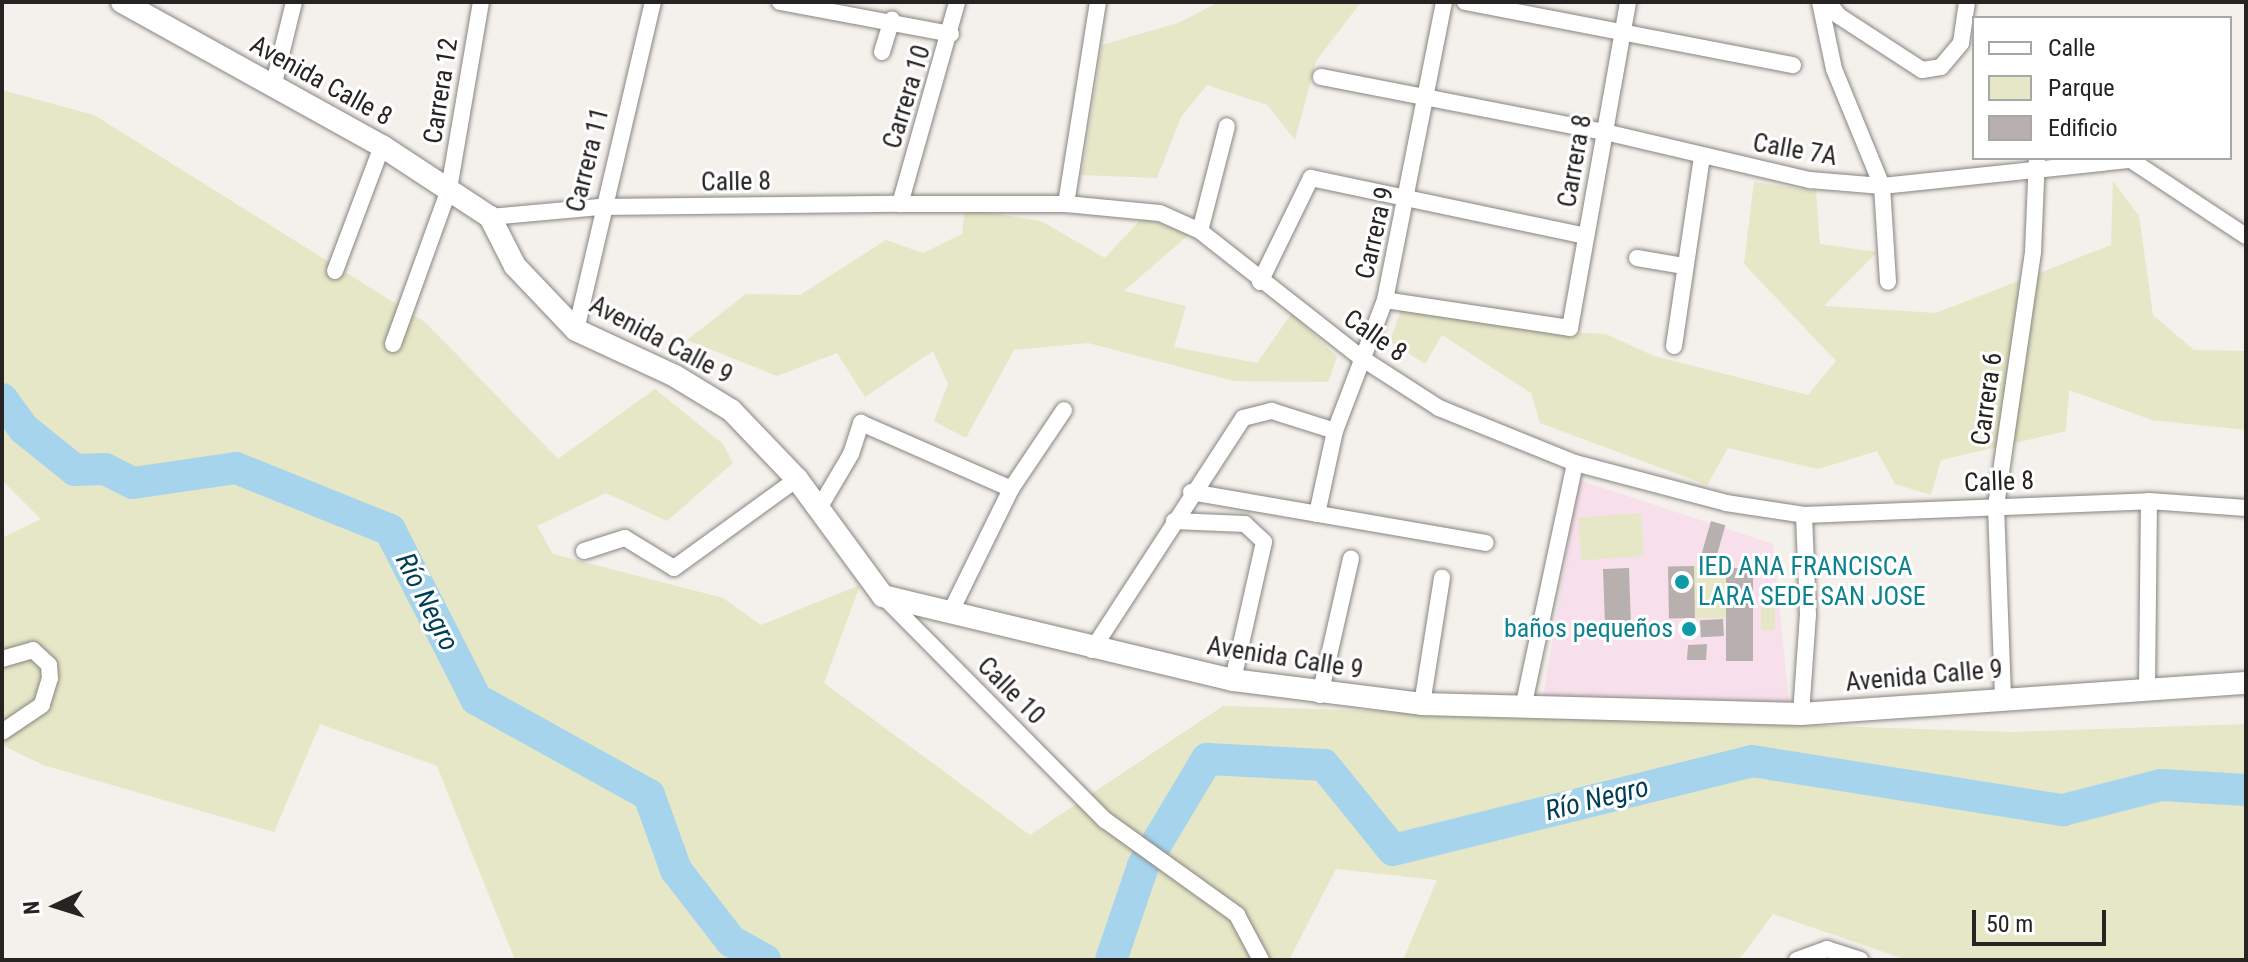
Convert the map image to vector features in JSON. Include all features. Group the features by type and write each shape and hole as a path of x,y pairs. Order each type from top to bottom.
{"street":[{"name":"Avenida Calle 8","path":"122,2 382,146 490,217"},
{"path":"273,87 294,2"},
{"name":"Carrera 12","path":"393,344 449,189 481,2"},
{"name":"Carrera 11","path":"576,330 600,207 653,2"},
{"path":"780,2 892,20 951,34"},
{"name":"Carrera 10","path":"900,204 951,34 957,2"},
{"path":"1066,204 1098,2"},
{"name":"Carrera 9","path":"1317,514 1335,431 1360,357 1385,300 1430,96 1444,2"},
{"path":"1465,2 1793,65"},
{"name":"Carrera 8","path":"1385,300 1570,328 1628,2"},
{"path":"1820,2 1834,69 1882,186 1888,282"},
{"path":"1828,2 1839,16 1922,70 1941,67 1961,43 1967,2"},
{"path":"882,52 892,20"},
{"name":"Calle 7A","path":"1321,77 1605,132 1810,180 1882,186 2035,165 2131,160 2245,234"},
{"path":"1200,231 1227,126"},
{"path":"335,271 382,146"},
{"path":"1674,346 1702,156"},
{"name":"Carrera 6","path":"2003,697 1996,506 2033,252 2035,165"},
{"path":"1260,282 1311,178 1408,201 1586,236"},
{"name":"Calle 8","path":"490,217 600,207 900,204 1066,204 1160,213 1200,231 1260,282 1360,357 1439,408 1575,463 1726,503 1804,515 2149,501 2246,508"},
{"name":"Avenida Calle 9","path":"490,217 515,266 576,330 711,396 797,479 883,596 1092,650 1233,680 1320,695 1422,704 1801,714 2003,697 2246,683"},
{"path":"1637,258 1684,266"},
{"path":"950,613 1011,489 1064,410"},
{"path":"1092,650 1191,492 1243,418 1259,410 1335,431"},
{"path":"818,510 842,474 861,423 1011,489"},
{"path":"1523,708 1575,463"},
{"path":"584,551 625,538 674,568 797,479"},
{"path":"1191,492 1486,543"},
{"path":"2147,688 2149,501"},
{"path":"1801,714 1808,615 1804,515"},
{"path":"1174,521 1245,524 1264,542 1233,680"},
{"path":"1320,695 1351,558"},
{"path":"1422,704 1442,578"},
{"name":"Calle 10","path":"883,596 1105,820 1181,879 1237,915 1261,960"},
{"path":"2,659 33,650 49,665 50,678 42,705 2,732"},
{"path":"1797,960 1827,949 1860,960"}],"shaded area":[{"path":"1579,480 1773,544 1789,703 1543,697"}],"green space":[{"path":"1219,2 1361,2 1316,61 1295,140 1267,105 1207,85 1181,117 1157,178 1082,175 1102,45 1178,23"},
{"path":"2,90 94,115 425,322 558,459 655,389 723,444 733,463 667,521 606,493 537,526 553,554 723,598 761,625 860,585 824,683 1030,835 1223,706 2011,732 2246,724 2246,960 1907,960 1773,914 1739,960 1403,960 1437,880 1336,869 1289,960 515,960 437,766 320,724 274,832 43,765 2,745 2,538 41,519 2,480"},
{"path":"2113,181 2139,216 2153,315 2194,350 2246,351 2246,430 2152,420 2069,390 2066,431 1941,460 1931,495 1895,484 1877,451 1818,469 1728,448 1707,485 1540,423 1531,393 1442,335 1425,364 1390,341 1403,305 1541,331 1606,334 1654,356 1808,395 1836,361 1744,264 1754,182 1816,191 1820,244 1877,252 1824,306 1936,313 2111,245"},
{"path":"965,209 1041,221 1105,258 1141,219 1192,232 1124,291 1186,306 1174,347 1257,363 1292,313 1337,357 1328,382 1234,381 1088,343 1014,350 966,438 934,421 948,384 933,351 865,397 837,353 777,376 687,340 746,294 800,295 886,240 923,253 962,234"},
{"path":"1641,513 1644,556 1581,560 1578,517"},
{"path":"1694,564 1726,564 1726,618 1694,618"},
{"path":"1761,592 1775,592 1775,630 1761,630"}],"building":[{"path":"1711,521 1725,525 1715,561 1701,557"},
{"name":"IED ANA FRANCISCA LARA SEDE SAN JOSE","path":"1668,566 1694,566 1695,618 1669,618"},
{"name":"IED ANA FRANCISCA LARA SEDE SAN JOSE","path":"1629,568 1631,621 1605,622 1603,569"},
{"path":"1726,568 1753,568 1753,661 1726,661"},
{"path":"1723,619 1724,636 1701,637 1700,620"},
{"name":"baños pequeños","path":"1694,622 1695,634 1683,635 1682,623"},
{"path":"1707,644 1706,660 1687,660 1688,645"}],"waterway":[{"name":"Río Negro","path":"2,399 24,429 75,470 105,469 133,483 236,468 390,530 476,699 649,795 676,870 731,941 765,960"},
{"name":"Río Negro","path":"1111,960 1143,866 1207,759 1324,765 1393,850 1752,761 2063,810 2161,785 2246,790"}],"place":[{"name":"IED ANA FRANCISCA LARA SEDE SAN JOSE","path":"1682,582"},
{"name":"baños pequeños","path":"1689,629"}]}
